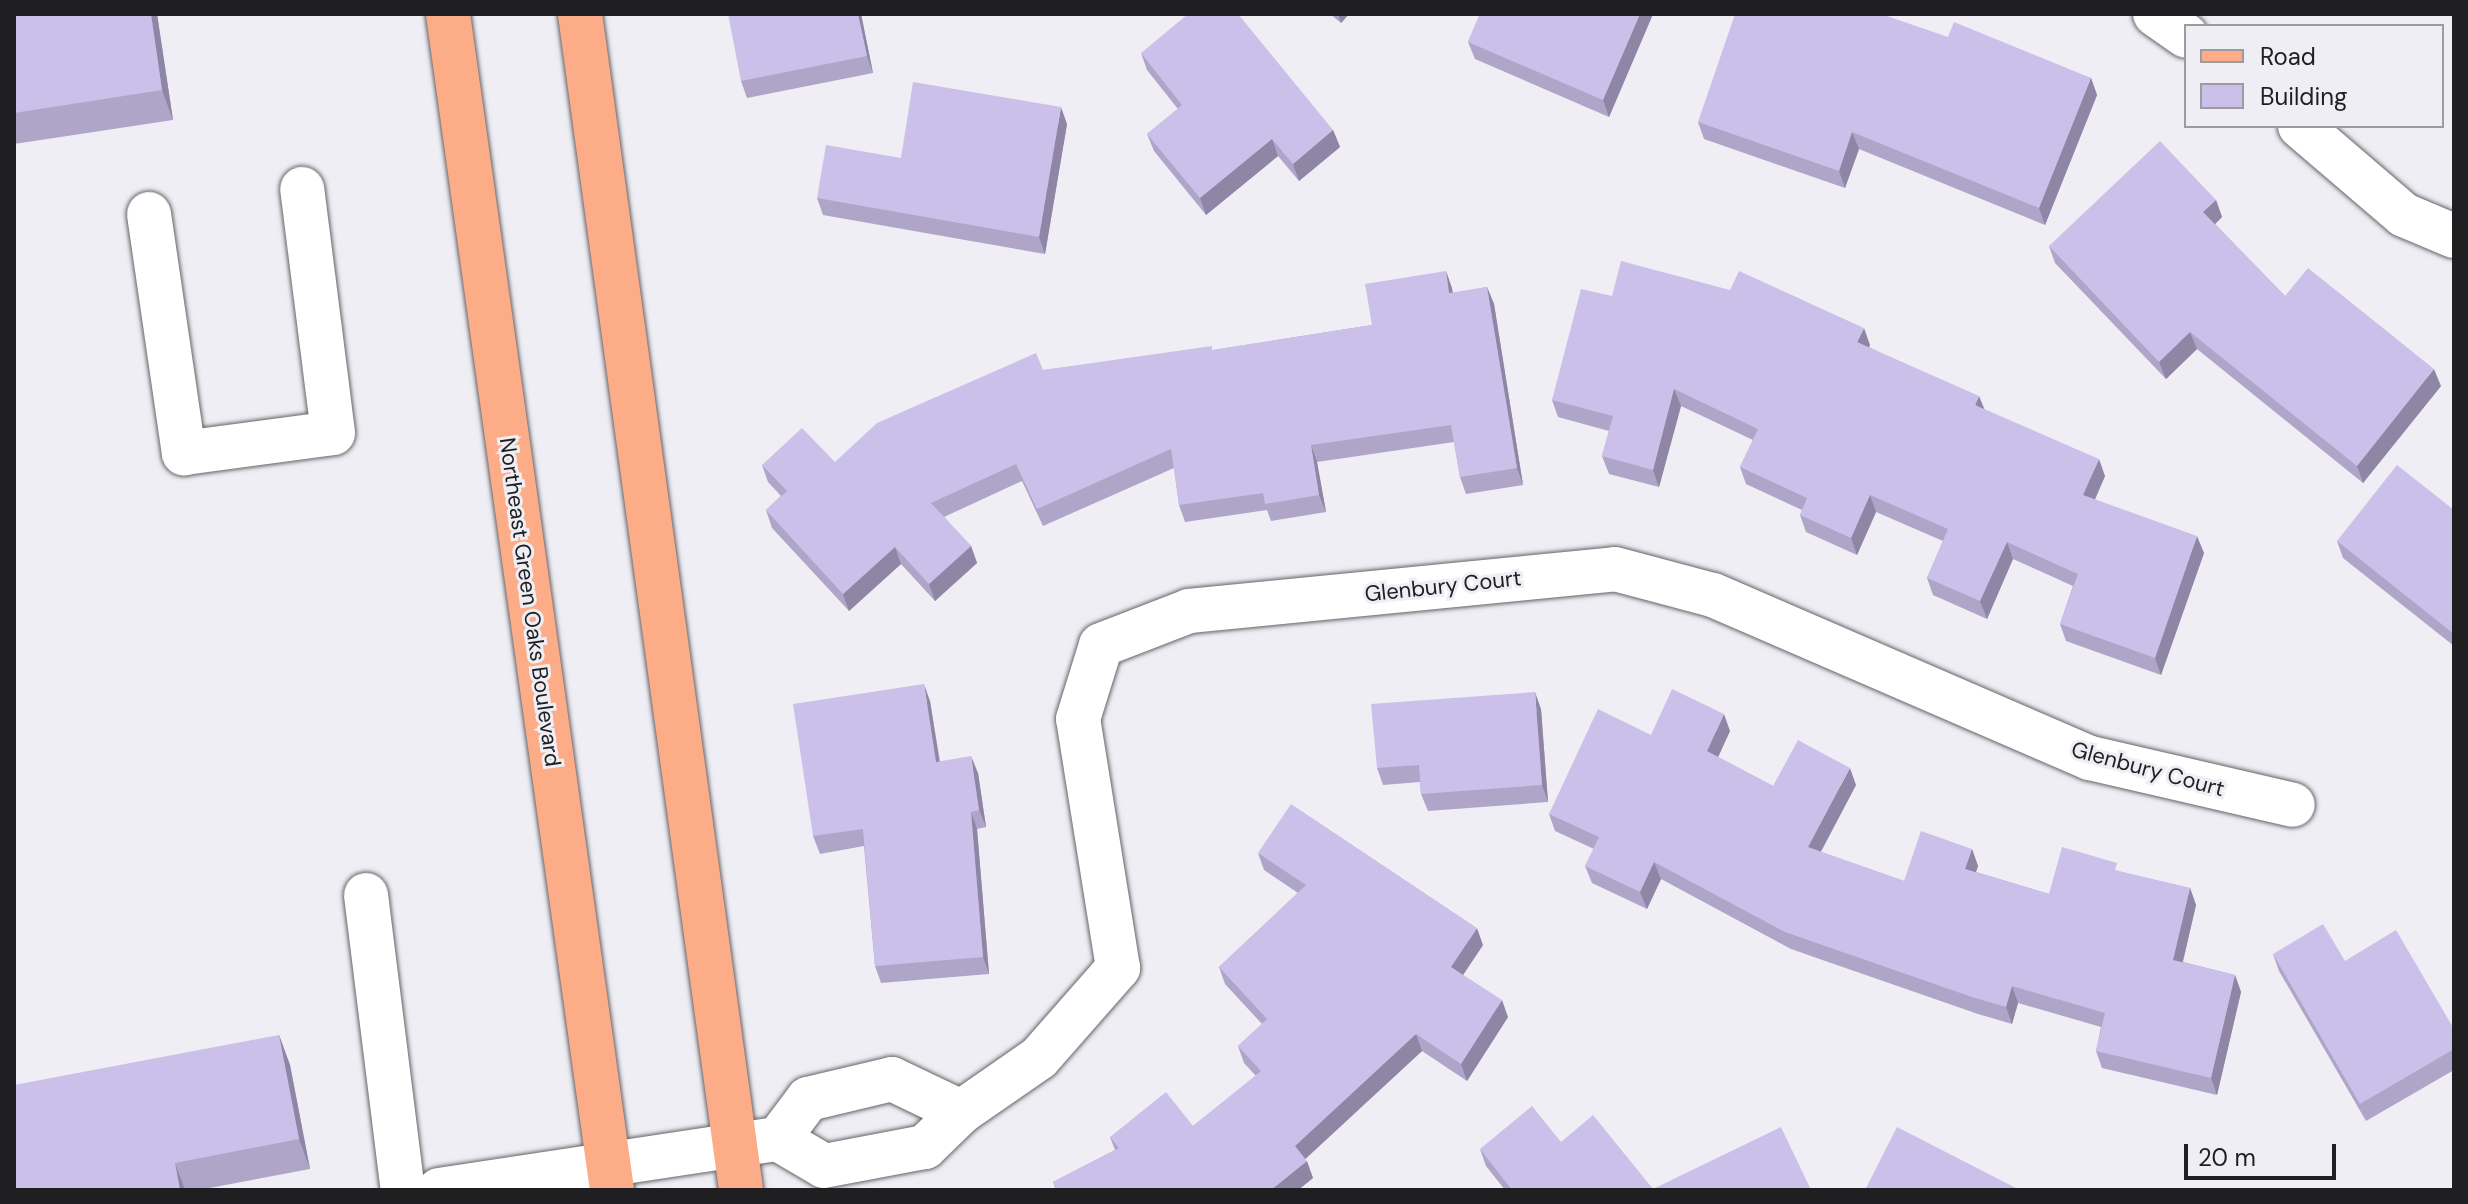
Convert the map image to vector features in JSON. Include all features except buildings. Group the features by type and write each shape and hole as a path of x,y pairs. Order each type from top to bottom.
{"main road":[{"name":"Northeast Green Oaks Boulevard","path":"448,14 610,1177"},
{"path":"580,14 741,1190"}],"street":[{"path":"2155,14 2184,35"},
{"path":"2302,128 2404,215 2454,236"},
{"path":"149,214 184,453 333,433 302,189"},
{"name":"Glenbury Court","path":"778,1139 824,1166 925,1147 961,1112 1039,1058 1118,968 1078,719 1101,645 1189,611 1615,569 1713,595 2090,758 2293,805"},
{"path":"366,895 403,1190"},
{"path":"439,1190 610,1177 735,1143 778,1139 808,1099 892,1079 961,1112"}]}
